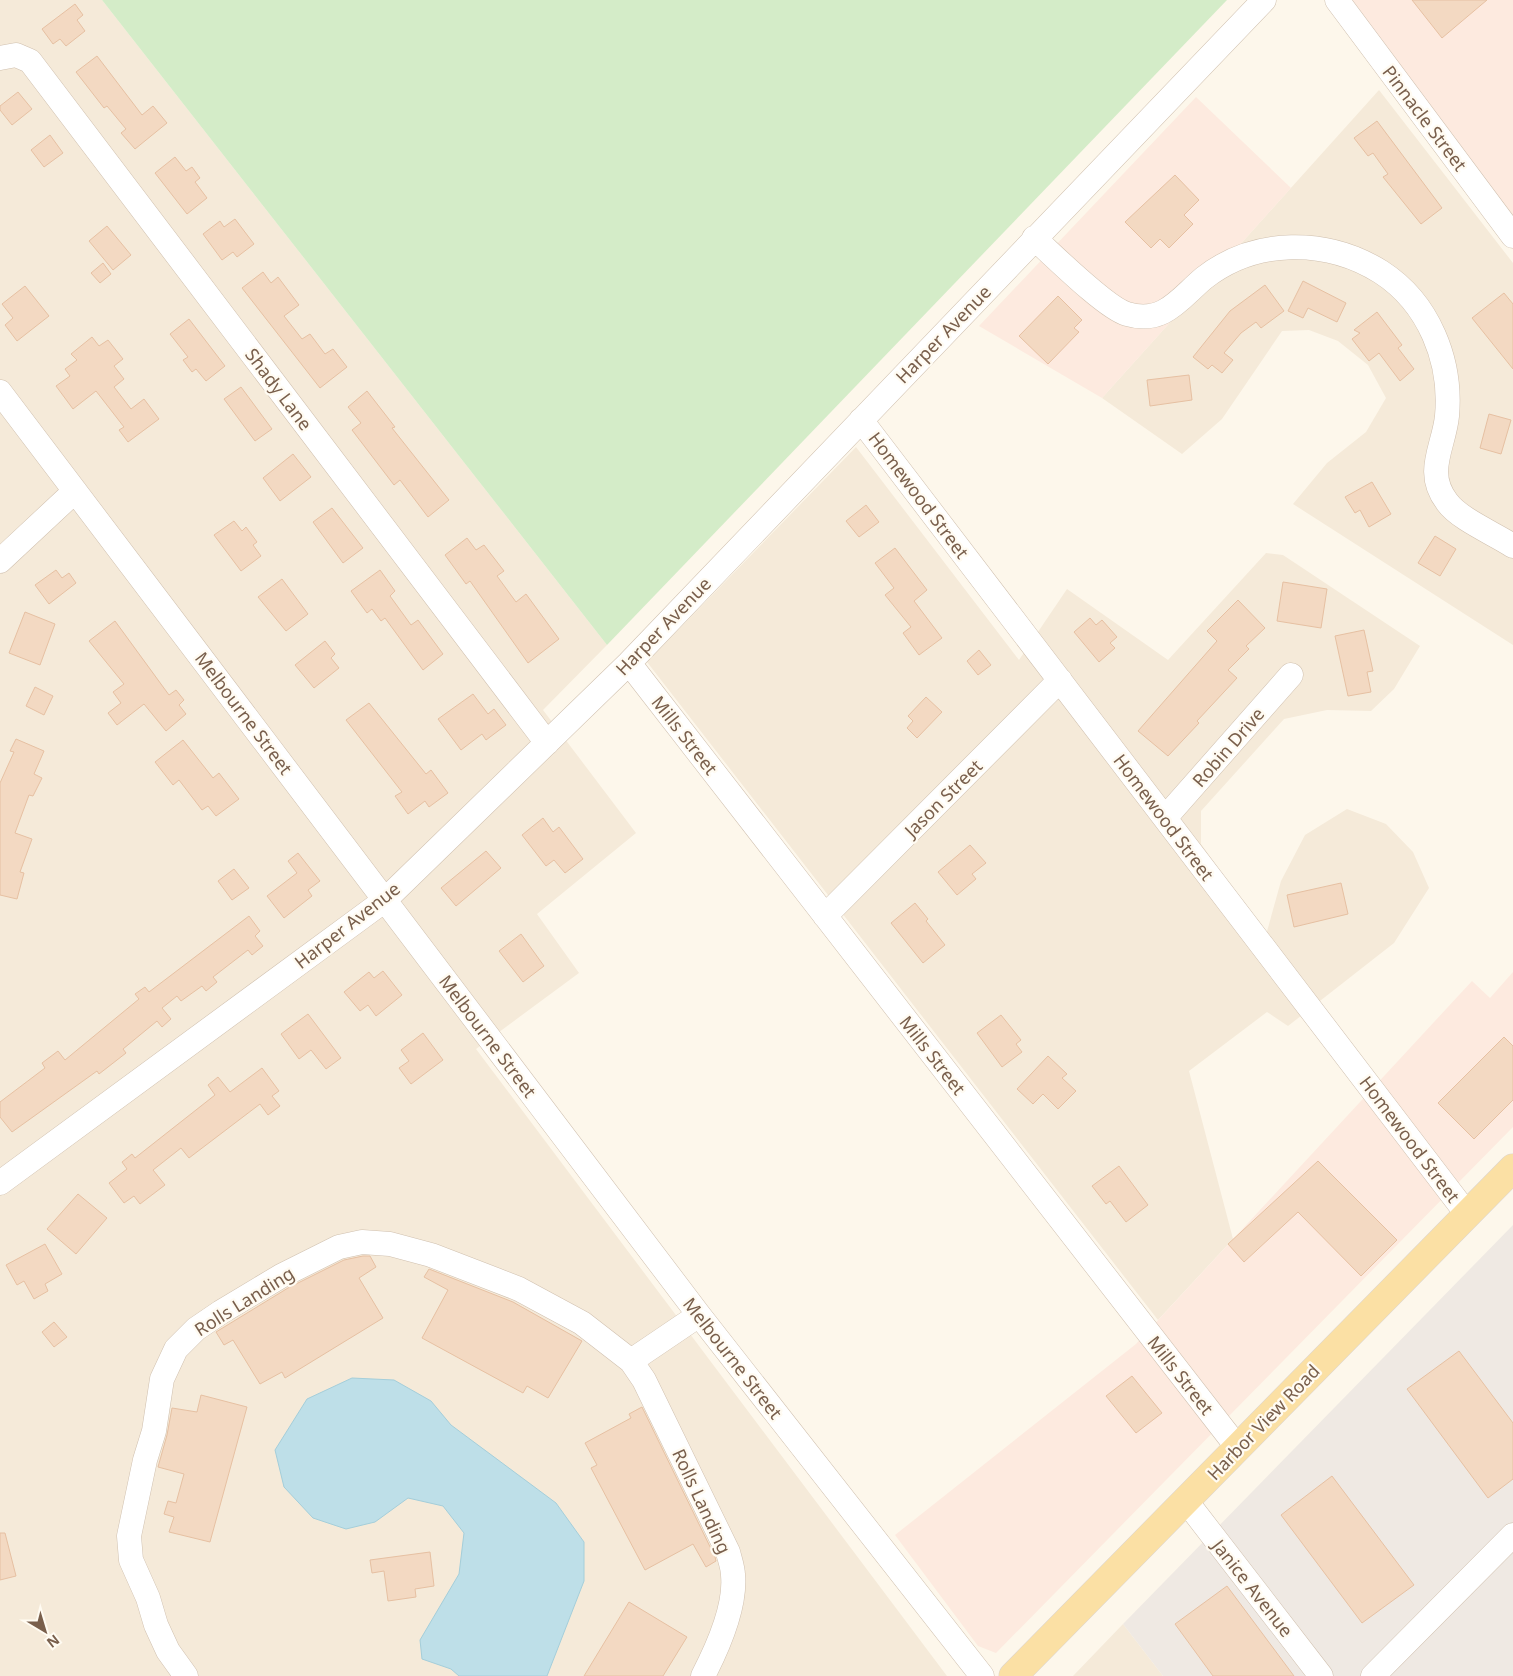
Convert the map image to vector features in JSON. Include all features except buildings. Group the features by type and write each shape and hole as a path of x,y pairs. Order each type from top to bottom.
{"main road":[{"name":"Harbor View Road","path":"1014,1676 1513,1168"}],"street":[{"name":"Harper Avenue","path":"0,1183 385,900 629,663 1264,0"},
{"name":"Pinnacle Street","path":"1336,0 1513,236"},
{"name":"Shady Lane","path":"0,58 16,55 30,60 547,742"},
{"path":"1034,238 1108,304 1127,314 1148,317 1169,311 1204,278 1224,265 1269,249 1300,247 1340,253 1382,273 1401,288 1417,306 1430,326 1443,363 1448,394 1447,418 1435,463 1437,484 1448,503 1513,546"},
{"name":"Melbourne Street","path":"0,392 699,1315 982,1676"},
{"name":"Homewood Street","path":"861,420 1467,1214"},
{"path":"0,561 75,491"},
{"name":"Mills Street","path":"629,663 1238,1448"},
{"name":"Robin Drive","path":"1165,818 1291,675"},
{"name":"Jason Street","path":"825,916 1060,680"},
{"name":"Rolls Landing","path":"186,1676 168,1651 156,1625 148,1598 131,1560 129,1536 145,1460 154,1431 162,1379 176,1349 196,1329 300,1265 339,1247 362,1242 390,1244 417,1251 519,1289 582,1323 631,1361 647,1388 728,1552 733,1576 730,1604 715,1653 703,1676"},
{"path":"631,1361 699,1315"},
{"name":"Janice Avenue","path":"1186,1501 1321,1676"},
{"path":"1373,1676 1513,1535"}],"shaded area":[{"path":"0,0 102,0 607,645 543,710 636,833 537,914 579,973 476,1049 947,1676 0,1676"},
{"path":"1348,0 1513,0 1513,216"},
{"path":"1379,90 1513,263 1513,645 1293,504 1327,463 1366,432 1386,398 1368,365 1338,341 1309,330 1282,331 1222,419 1182,454 1102,398"},
{"path":"1196,97 1291,188 1102,398 979,326"},
{"path":"856,447 1019,660 1067,589 1168,660 1266,553 1283,555 1420,646 1394,689 1371,711 1327,710 1284,719 1201,811 1201,844 1266,935 1281,881 1305,835 1347,809 1386,824 1413,852 1429,888 1394,943 1288,1026 1267,1012 1189,1071 1233,1239 1158,1320 647,662"},
{"path":"1513,972 1513,1127 996,1653 978,1646 895,1535 1136,1344 1472,981 1490,998"},
{"path":"1513,1225 1513,1676 1163,1676 1123,1624"},
{"path":"1123,1624 1163,1676 1073,1676"}],"green space":[{"path":"102,0 1227,0 607,645"}],"water":[{"path":"352,1378 394,1380 431,1401 451,1425 556,1503 584,1542 584,1581 547,1676 459,1676 451,1669 422,1659 420,1640 459,1574 464,1533 443,1506 408,1498 375,1522 346,1529 313,1518 284,1487 275,1450 307,1399"}]}
